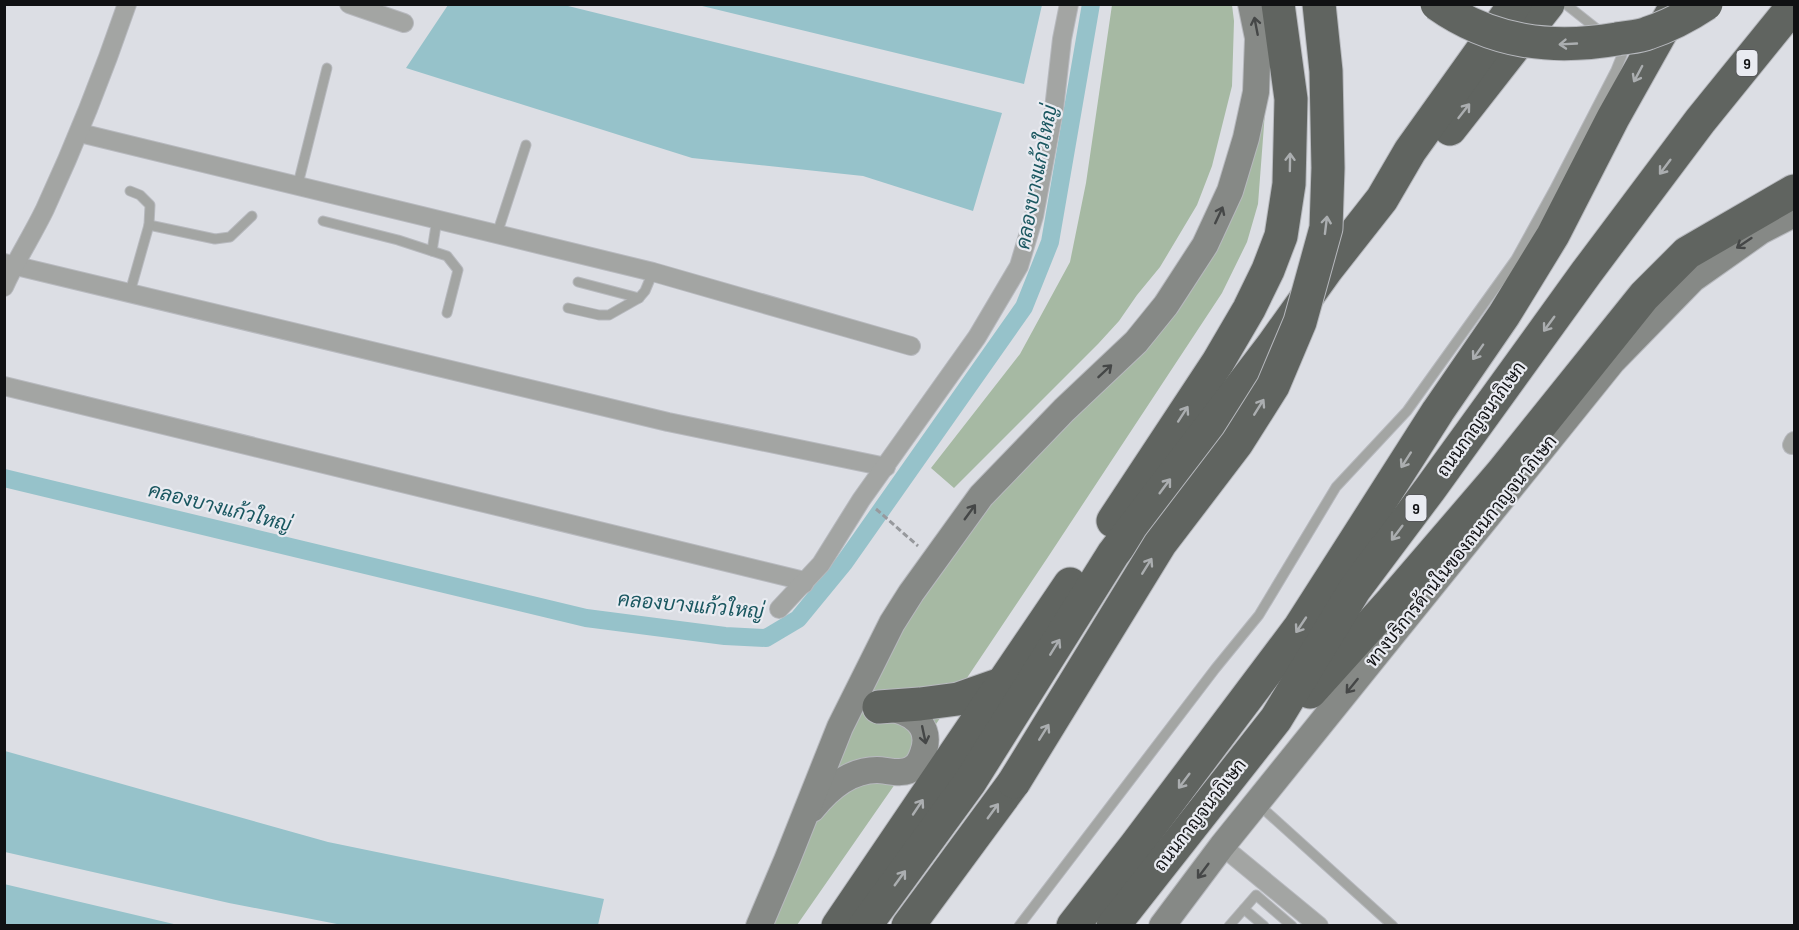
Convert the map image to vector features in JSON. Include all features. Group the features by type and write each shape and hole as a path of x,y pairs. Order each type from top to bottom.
{"highway":[{"path":"1269,4 1291,99"},
{"path":"838,926 1128,499 1218,362 1249,309 1268,270 1281,236 1289,184 1291,99 1278,4"},
{"path":"908,926 1014,782 1160,544 1237,443 1273,386 1300,322 1326,228 1328,168 1326,71 1318,4"},
{"path":"1437,4 1478,28 1508,38 1552,45 1598,42 1647,34 1683,18 1706,4"},
{"path":"1480,72 1515,4"},
{"name":"ถนนกาญจนาภิเษก","path":"1073,926 1300,627 1438,411 1504,315 1553,235 1613,118 1677,4"},
{"path":"866,926 970,783 1113,554 1382,199 1410,151 1480,72 1558,5"},
{"name":"ถนนกาญจนาภิเษก","path":"1113,926 1276,719 1355,589 1700,121 1794,6"},
{"path":"1276,719 1359,627 1609,327 1684,244 1745,201 1794,173"},
{"path":"1127,926 1284,719 1392,601 1494,482 1644,296 1687,253 1794,191"},
{"path":"879,707 958,699 1001,684"}],"main road":[{"path":"759,926 840,727 892,623 981,496 1064,410 1136,342 1166,305 1205,245 1230,191 1246,138 1256,92 1258,38 1251,4"},
{"name":"ทางบริการด้านในของถนนกาญจนาภิเษก","path":"1162,926 1222,846 1612,362 1693,279 1761,231 1794,214"},
{"path":"804,818 824,794 853,775 876,770 899,772 912,769 921,760 927,743 922,725 909,714 894,709 879,707 856,715 840,727"}],"street":[{"path":"4,287 9,264 43,212 80,133 107,65 127,4"},
{"path":"349,4 404,23"},
{"path":"779,609 821,564 861,500 977,337 1019,266 1032,224 1052,119 1062,39 1069,4"},
{"path":"80,133 298,184 653,272 911,346"},
{"path":"9,264 668,422 886,467"},
{"path":"4,386 800,580 804,584"},
{"path":"1222,846 1319,926"}],"lane":[{"path":"1019,926 1215,669 1259,615 1336,487 1407,411 1516,259 1554,190 1622,55 1621,47 1558,5"},
{"path":"298,184 327,68"},
{"path":"497,234 526,145"},
{"path":"130,191 140,195 150,205 149,225 130,292"},
{"path":"149,225 215,239 230,237 252,216"},
{"path":"432,251 437,219"},
{"path":"323,221 398,240 447,256 458,270 447,313"},
{"path":"568,309 609,315 639,298 645,291 653,272"},
{"path":"578,282 639,298"},
{"path":"1258,803 1393,926"},
{"path":"1229,926 1256,895 1292,926"},
{"path":"1244,909 1264,926"}],"path":[{"path":"872,505 906,537"}],"green space":[{"path":"1112,5 1232,5 1234,21 1232,86 1212,166 1197,205 1160,267 1119,321 954,488 931,468 1020,354 1070,262 1086,183"},
{"path":"1262,101 1265,112 1258,204 1247,242 1222,293 918,751 797,925 750,926 905,588 1156,306 1215,211"}],"water":[{"path":"448,5 564,5 1002,113 973,211 863,176 692,158 406,68"},
{"path":"698,5 1042,5 1024,84"},
{"path":"5,751 328,842 604,899 598,925 342,925 229,903 5,852"},
{"path":"4,884 178,925 5,925"}],"waterway":[{"name":"คลองบางแก้วใหญ่","path":"4,478 586,618 725,636 766,638 798,619 844,563 1024,307 1050,242 1091,4"}]}
